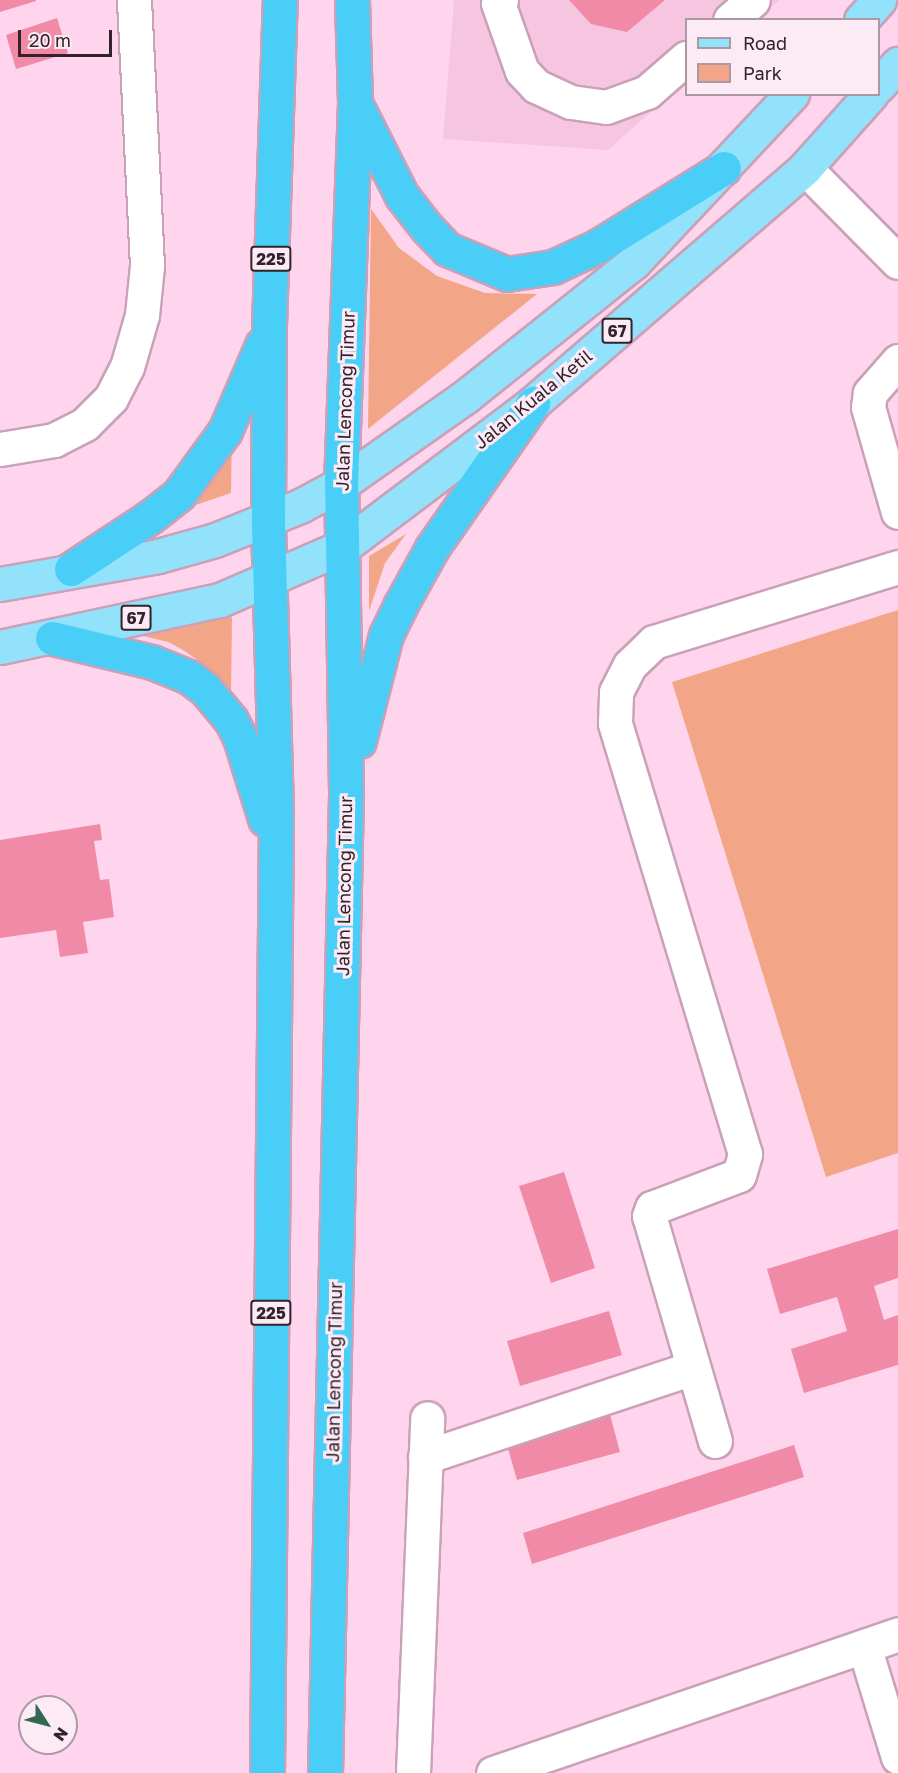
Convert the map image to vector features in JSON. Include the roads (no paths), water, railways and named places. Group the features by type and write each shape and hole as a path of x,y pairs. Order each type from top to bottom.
{"highway":[{"name":"225","path":"267,1773 275,853 268,518 269,326 279,0"},
{"name":"Jalan Lencong Timur","path":"325,1773 346,790 344,546 341,484 355,102 352,0"},
{"path":"355,102 397,188 427,228 447,249 507,274 553,267 598,246 724,168"},
{"path":"71,569 150,518 179,494 202,467 225,431 269,326"},
{"path":"346,790 386,635 400,606 432,548 533,403"},
{"path":"52,638 152,662 189,677 205,689 231,720 240,738 275,853"}],"main road":[{"path":"863,18 879,0"},
{"path":"880,85 898,64"},
{"name":"67","path":"0,584 71,569 158,556 215,540 300,506 341,484 466,396 634,262 790,96"},
{"name":"Jalan Kuala Ketil","path":"344,546 533,403 805,168 869,96"},
{"name":"67","path":"0,647 52,638 220,600 269,582 344,546"}],"street":[{"path":"0,449 54,440 85,424 111,398 127,367 142,315 147,266 134,0"},
{"path":"732,18 753,0"},
{"path":"500,1 522,71 536,86 571,102 606,107 647,92 685,59"},
{"path":"805,168 898,262"},
{"path":"898,360 870,393 868,406 898,512"},
{"path":"715,1442 649,1216 652,1208 739,1175 745,1154 615,723 616,692 630,665 654,642 898,567"},
{"path":"425,1457 693,1368"},
{"path":"413,1773 427,1418"},
{"path":"494,1773 527,1768 898,1634"},
{"path":"864,1646 898,1757"}]}
